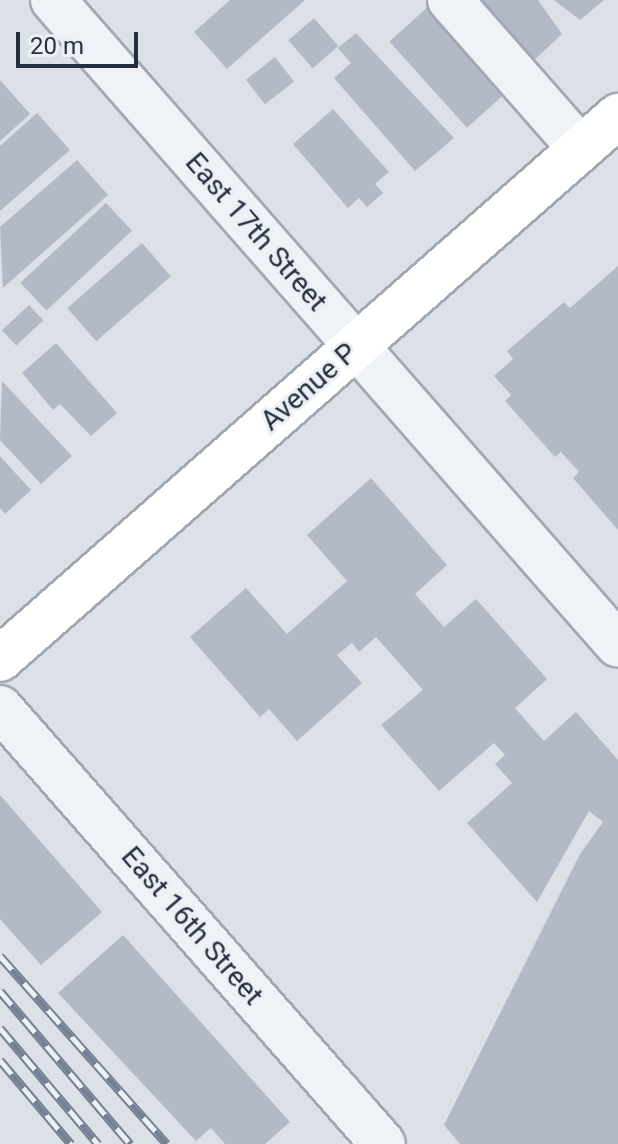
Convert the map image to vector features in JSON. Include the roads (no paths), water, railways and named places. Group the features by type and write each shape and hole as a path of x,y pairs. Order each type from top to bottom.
{"main road":[{"name":"Avenue P","path":"0,659 618,116"}],"street":[{"name":"East 17th Street","path":"53,0 618,645"},
{"path":"450,0 581,149"},
{"name":"East 16th Street","path":"0,708 383,1144"}],"railway":[{"path":"0,956 167,1144"},
{"path":"0,991 130,1144"},
{"path":"0,1028 98,1144"},
{"path":"0,1060 71,1144"}]}
